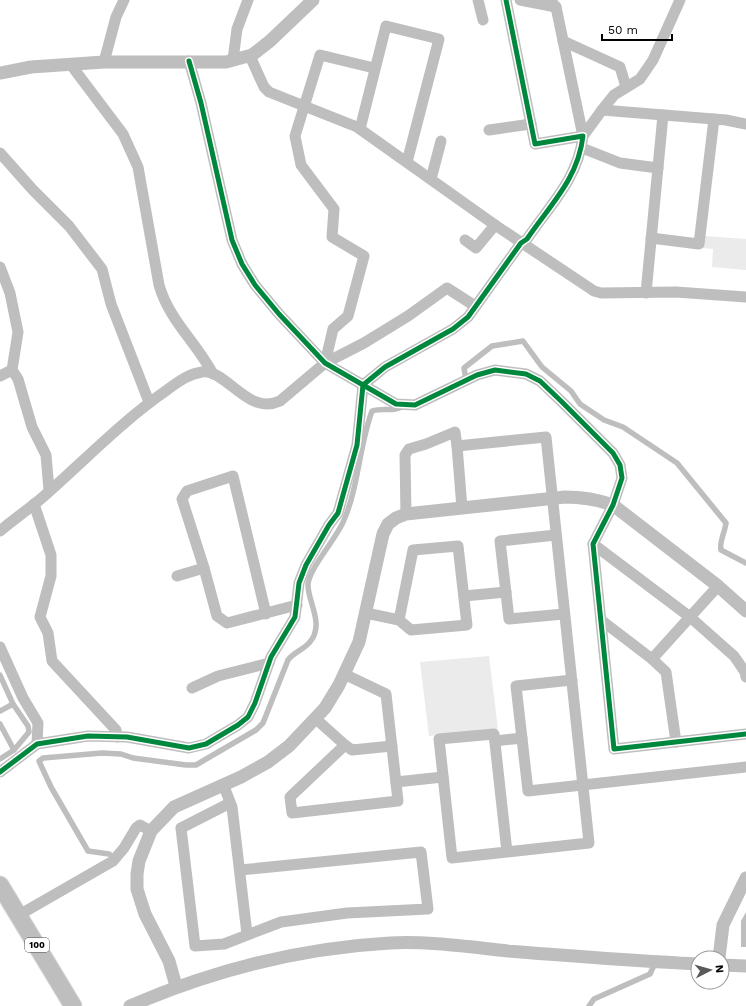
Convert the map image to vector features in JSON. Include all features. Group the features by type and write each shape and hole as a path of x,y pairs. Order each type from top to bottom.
{"main road":[{"name":"100","path":"0,885 73,1006"}],"street":[{"path":"104,62 116,17 124,0"},
{"path":"233,60 237,29 248,0"},
{"path":"0,73 31,67 104,62 226,62 250,56 270,42 313,0"},
{"path":"478,0 483,20"},
{"path":"506,0 535,144 583,136 614,95 640,79 653,60 680,0"},
{"path":"0,772 37,744 88,736 117,737 189,748 206,744 238,725 248,717 256,703 269,663 289,629 297,605 299,583 306,565 329,524 338,513 357,445 363,385 385,367 453,329 468,317 521,242 527,239 560,195 582,148 583,136 563,41 553,3 520,0"},
{"path":"360,129 374,68 386,26 439,38 407,162"},
{"path":"563,41 620,67 626,88"},
{"path":"325,363 333,329 348,316 364,256 332,237 334,209 300,165 295,136 306,107 320,54 374,68"},
{"path":"250,56 264,88 269,92 360,129 495,225 594,290 601,293 676,292 746,297"},
{"path":"189,61 201,103 232,240 242,264 255,285 279,314 325,363 396,404 406,405 415,405 466,380 495,370 526,374 540,381 613,453 620,465 622,478 613,505 593,544 614,748 746,734"},
{"path":"71,65 123,134 138,167 159,285 164,302 207,362 213,374"},
{"path":"602,110 714,119 746,124"},
{"path":"646,293 663,115"},
{"path":"651,238 699,244 714,119"},
{"path":"489,130 531,124"},
{"path":"431,179 441,141"},
{"path":"582,148 620,163 658,168"},
{"path":"0,153 33,190 69,226 102,269 111,304 149,402"},
{"path":"465,240 476,248 495,225"},
{"path":"0,267 10,293 18,332 12,370 18,379 32,427 46,455 49,490"},
{"path":"0,531 34,504 149,402 193,374 204,372 213,374 261,404 272,404 280,401 325,363 364,344 408,316 447,288 475,306"},
{"path":"0,376 12,370"},
{"path":"406,514 405,455 409,449 426,444 455,432 462,508"},
{"path":"457,446 546,437 589,843 507,852 452,858 439,739 494,734 507,852"},
{"path":"266,614 233,476 187,491 182,500 204,568 217,616 226,623 266,614 297,605"},
{"path":"176,986 169,961 145,914 137,888 139,861 151,831 174,807 241,777 268,762 289,746 325,708 344,674 359,642 383,534 388,524 396,518 406,514 552,498 585,497 613,505 718,586 746,611"},
{"path":"34,504 51,555 51,576 40,617 48,633 52,661 116,730 117,737"},
{"path":"556,535 500,541 509,619 564,614"},
{"path":"593,544 690,617 734,656 745,672 746,678"},
{"path":"366,613 399,620 411,630 467,625 458,546 413,550 399,620"},
{"path":"177,576 204,568"},
{"path":"652,659 718,586"},
{"path":"464,596 506,592"},
{"path":"601,620 652,659 666,672 676,742"},
{"path":"0,647 23,698 38,723 37,744"},
{"path":"192,688 218,676 269,663"},
{"path":"344,674 386,694 398,801 292,812 290,796 346,745"},
{"path":"572,680 516,686 528,791 746,767"},
{"path":"316,719 352,750 392,746"},
{"path":"495,741 522,738"},
{"path":"396,782 443,776"},
{"path":"223,784 230,803 240,870 247,934"},
{"path":"230,803 181,828 195,946 224,944 280,922 347,913 428,909 421,852 240,870"},
{"path":"19,915 115,858 124,848 136,828 140,825 151,831"},
{"path":"720,950 723,925 746,878"},
{"path":"130,1006 176,986 228,969 282,957 324,950 391,943 690,964"},
{"path":"730,965 746,966"}],"lane":[{"path":"466,380 464,368 492,346 523,341 542,367 571,391 580,404 604,420 623,427 676,463 726,523 725,532 720,546 721,550 746,563"},
{"path":"115,858 109,854 88,851 51,787 39,761 43,758 102,753 121,754 133,758 196,765 256,730 263,723 291,655 310,643 313,637 316,623 308,584 313,572 344,521 355,489 372,411 378,409 398,410 406,405"},
{"path":"0,675 13,704 28,726 29,732 14,750 0,759"},
{"path":"0,710 13,704"},
{"path":"0,724 14,750"},
{"path":"589,1006 594,999 650,974 655,962"}],"shaded area":[{"path":"704,236 746,239 746,270 712,267 713,249 703,248"},
{"path":"489,656 498,729 429,736 420,662"},
{"path":"746,912 746,947 741,947 741,921"}],"cycle path":[{"path":"0,772 37,744 88,736 127,737 189,748 206,744 238,725 248,717 255,703 271,657 295,617 299,583 306,565 329,525 338,513 357,445 363,385 385,367 453,329 468,317 521,243 527,239 554,203 569,179 575,165 583,136 535,144 506,0"},
{"path":"189,61 201,103 232,240 242,264 255,285 279,314 325,363 396,404 415,405 477,375 495,370 526,374 540,381 613,453 620,465 622,478 613,505 593,544 614,749 746,734"}]}
